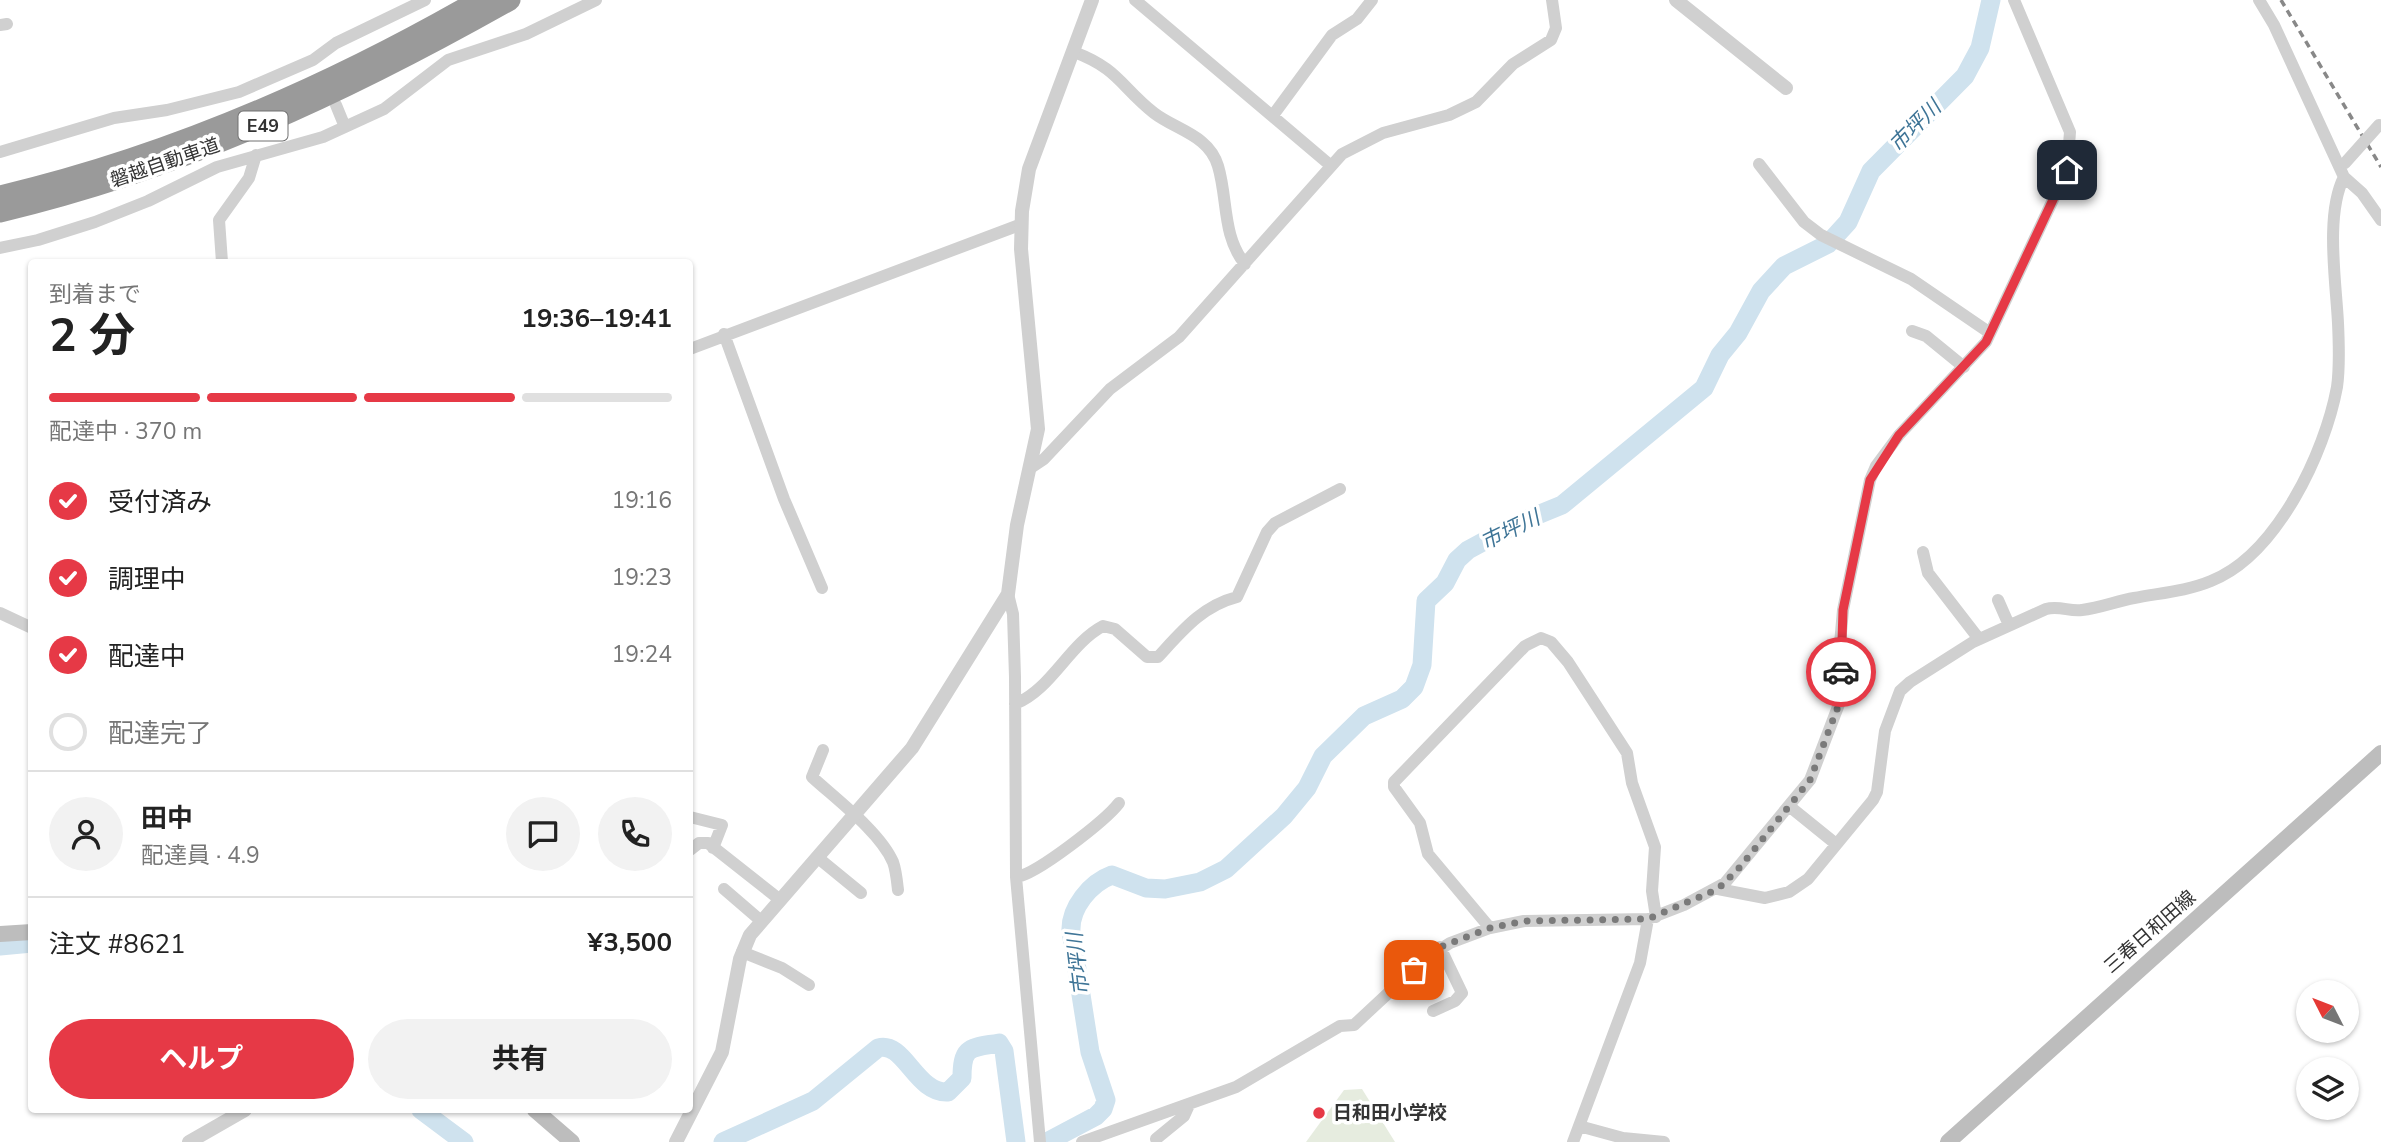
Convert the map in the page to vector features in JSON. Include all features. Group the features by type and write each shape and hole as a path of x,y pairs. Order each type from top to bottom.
{"highway":[{"name":"磐越自動車道","path":"0,195 110,166 229,124 371,59 479,0"},
{"name":"磐越自動車道","path":"0,212 176,161 280,120 402,60 510,0"}],"main road":[{"name":"三春日和田線","path":"1948,1142 2381,753"},
{"path":"0,934 28,932"},
{"path":"538,1113 572,1142"}],"street":[{"path":"0,152 114,118 167,110 239,92 313,61 336,43 425,0"},
{"path":"0,247 38,240 95,222 148,201 217,167 323,137 384,109 448,60 526,34 597,0"},
{"path":"1040,1142 1016,877 1013,614 1008,594 1017,525 1032,467 1038,429 1021,249 1022,224 1029,169 1092,0"},
{"path":"1135,0 1274,114 1330,164"},
{"path":"1274,114 1332,35 1357,19 1372,0"},
{"path":"1032,467 1044,459 1110,389 1179,337 1330,164 1365,140 1401,126 1449,115 1476,102 1513,64 1551,40 1556,28 1552,0"},
{"path":"1676,0 1786,88"},
{"path":"1082,1142 1236,1087 1340,1026 1354,1025 1440,947 1490,928 1524,921 1652,918 1718,889 1789,806 1813,775 1828,726 1844,691 1840,644 1843,610 1870,480 1899,435 1964,367 1990,333 2070,159 2070,132 2014,0"},
{"path":"2259,0 2274,25 2343,170 2381,220"},
{"path":"1074,52 1105,65 1155,114 1189,132 1208,149 1218,165 1233,244 1245,264"},
{"path":"313,61 319,73"},
{"path":"335,105 345,127"},
{"path":"1718,889 1757,898 1789,892 1814,874 1836,844 1868,809 1877,792 1885,731 1900,691 1910,682 1979,639 2052,607 2081,610 2211,581 2251,554 2288,510 2326,425 2337,386 2339,349 2335,220 2337,193 2343,170 2380,124"},
{"path":"222,259 219,220 249,177 256,155"},
{"path":"1759,164 1804,222 1821,235 1911,279 1990,333"},
{"path":"693,348 1022,224"},
{"path":"1912,331 1933,342 1964,367"},
{"path":"724,334 784,499 822,588"},
{"path":"1015,704 1028,697 1103,626 1115,629 1147,657 1158,657 1198,616 1223,600 1237,597 1267,532 1275,523 1340,489"},
{"path":"1923,552 1928,573 1979,639"},
{"path":"693,1109 722,1052 742,952 760,920 916,743 1008,594"},
{"path":"1998,600 2009,625"},
{"path":"0,612 28,626"},
{"path":"1490,928 1428,854 1420,823 1394,787 1394,782 1525,646 1541,638 1551,642 1568,662 1628,757 1632,783 1655,846 1652,918 1640,962 1573,1142"},
{"path":"823,750 812,777 854,816 893,862 898,890"},
{"path":"1016,877 1034,870 1084,836 1119,803"},
{"path":"1789,806 1836,844"},
{"path":"693,818 722,825 713,848"},
{"path":"693,844 704,842 779,899"},
{"path":"817,857 861,892"},
{"path":"724,889 760,920"},
{"path":"1433,1011 1455,1001 1462,993 1440,947"},
{"path":"742,952 782,968 809,985"},
{"path":"1151,1116 1156,1140 1184,1116 1189,1105"},
{"path":"189,1142 240,1113"},
{"path":"676,1142 691,1113"},
{"path":"1579,1126 1623,1138 1664,1142"}],"shaded area":[{"path":"1362,1089 1395,1142 1306,1142 1344,1090"}],"waterway":[{"name":"市坪川","path":"1047,1142 1096,1116 1103,1109 1106,1100 1090,1052 1071,931 1074,914 1083,897 1096,884 1112,875 1146,888 1165,889 1200,882 1226,869 1284,816 1307,788 1323,756 1364,716 1402,699 1414,687 1422,665 1426,601 1445,583 1457,560 1468,550 1518,523 1562,505 1704,388 1720,355 1738,333 1761,291 1784,266 1828,244 1848,222 1871,171 1965,76 1980,48 1991,0"},
{"name":"市坪川","path":"0,946 28,943"},
{"name":"市坪川","path":"723,1142 813,1101 878,1048 895,1052 927,1085 948,1092 962,1078 964,1059 970,1050 999,1043 1004,1051 1016,1142"},
{"name":"市坪川","path":"425,1113 464,1142"}],"railway":[{"path":"2281,0 2381,167"}],"way so far":[{"path":"1414,970 1440,947 1490,928 1524,921 1648,919 1718,889 1741,866 1813,775 1828,726 1844,691 1841,672"}],"place":[{"name":"日和田小学校","path":"1319,1113"}],"route":[{"path":"1841,672 1843,610 1870,480 1876,466 1899,435 1986,342 2067,170"}]}
